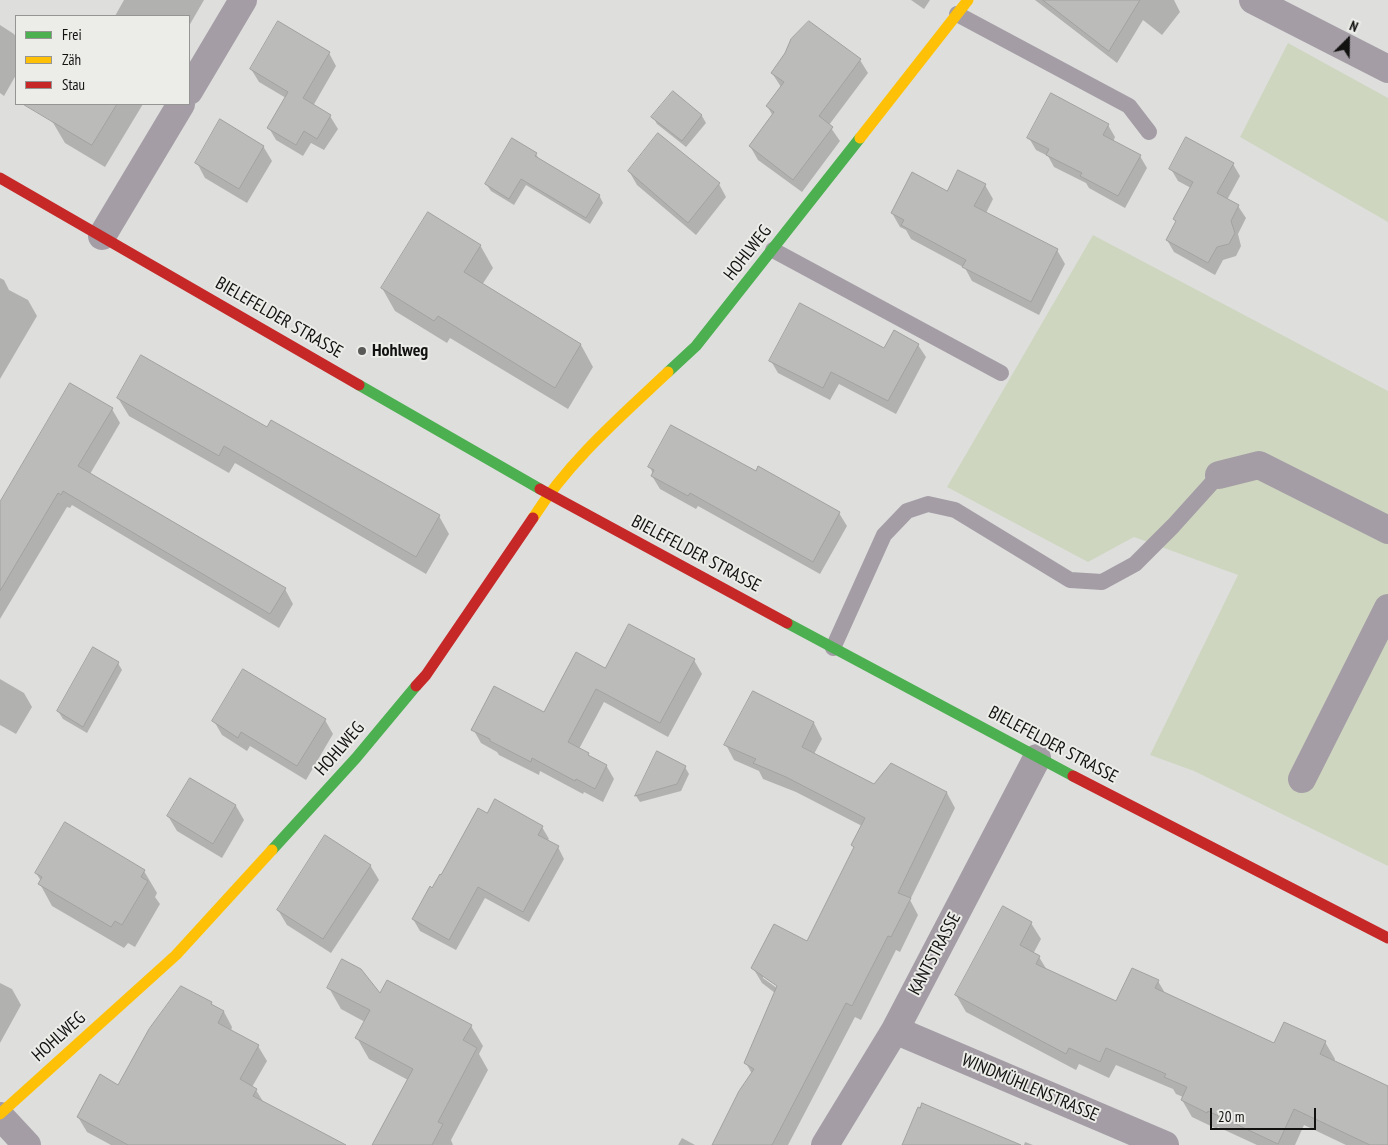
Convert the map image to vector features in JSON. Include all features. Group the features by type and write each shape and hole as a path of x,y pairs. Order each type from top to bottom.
{"main road":[{"name":"HOHLWEG","path":"0,1115 176,954 356,758 426,676 548,494 592,443 696,346 968,0"},
{"name":"BIELEFELDER STRASSE","path":"0,178 548,494 1037,758 1388,938"}],"street":[{"path":"190,89 243,0"},
{"path":"1253,0 1388,69"},
{"path":"102,236 180,105"},
{"path":"1218,475 1259,465 1388,530"},
{"path":"1302,779 1388,608"},
{"name":"KANTSTRASSE","path":"824,1145 895,1030 1037,758"},
{"name":"WINDMÜHLENSTRASSE","path":"895,1030 1165,1145"},
{"path":"0,1115 27,1145"}],"lane":[{"path":"957,14 1130,106 1149,132"},
{"path":"772,250 1001,373"},
{"path":"833,648 884,535 907,511 928,504 955,510 1070,580 1102,582 1135,564 1173,526 1218,475"}],"green space":[{"path":"1288,43 1388,98 1388,222 1240,137"},
{"path":"1093,235 1388,391 1388,866 1194,771 1150,755 1238,575 1134,537 1088,562 947,487"}],"building":[{"path":"1043,0 1140,0 1109,51"},
{"path":"278,21 330,52 303,98 331,115 317,139 304,131 296,145 267,128 288,92 250,69"},
{"path":"809,21 861,59 819,116 833,127 793,180 749,146 774,112 766,106 784,82 771,73 785,53 791,39"},
{"path":"673,91 702,115 682,141 651,117"},
{"path":"1051,93 1109,124 1103,135 1141,155 1118,196 1080,176 1082,173 1046,155 1049,149 1027,138"},
{"path":"25,105 116,105 92,145"},
{"path":"220,119 264,146 239,189 195,163"},
{"path":"658,133 720,183 688,223 628,171"},
{"path":"1186,137 1234,163 1217,193 1239,205 1231,221 1235,233 1229,244 1217,247 1208,263 1166,240 1176,221 1173,219 1193,182 1169,169"},
{"path":"512,138 537,153 535,156 600,195 586,218 521,179 509,199 485,184"},
{"path":"958,170 986,184 974,206 1058,249 1031,302 962,267 966,260 901,225 904,220 891,213 912,172 947,191"},
{"path":"428,212 481,245 464,272 581,344 555,388 438,316 434,321 381,288"},
{"path":"800,303 884,348 894,330 919,344 888,401 831,372 823,388 769,361"},
{"path":"141,355 267,427 271,420 440,515 416,557 224,446 219,456 117,398"},
{"path":"70,383 113,408 78,466 286,588 270,614 63,491 61,495 58,493 0,591 0,502"},
{"path":"671,425 756,471 758,466 840,512 813,562 690,493 688,496 651,476 654,470 648,467"},
{"path":"629,624 695,659 660,723 596,689 568,742 607,765 595,789 576,779 575,781 532,758 531,762 471,730 494,686 544,712 576,652 605,668"},
{"path":"93,647 119,662 83,727 57,711"},
{"path":"243,669 326,719 297,766 241,732 238,738 212,721"},
{"path":"753,691 814,722 802,747 874,784 891,763 947,792 898,893 911,898 891,937 888,936 852,1006 846,1003 772,1145 712,1145 739,1091 754,1069 744,1063 777,986 751,968 774,924 807,941 854,847 851,845 865,818 786,777 753,763 756,759 724,745"},
{"path":"657,751 686,766 677,784 635,796"},
{"path":"190,778 236,805 213,844 167,816"},
{"path":"495,799 543,826 538,835 559,846 523,912 478,887 449,940 412,919 430,886 432,888 441,875 478,808 487,813"},
{"path":"65,822 145,870 141,877 148,881 122,925 115,921 111,927 38,884 42,877 35,873"},
{"path":"325,835 371,865 323,939 277,910"},
{"path":"1003,906 1032,922 1020,945 1040,956 1036,964 1116,1001 1132,968 1159,980 1155,988 1274,1043 1284,1022 1326,1041 1320,1054 1388,1086 1388,1145 1370,1145 1294,1109 1278,1144 1181,1100 1187,1087 1164,1077 1166,1074 1106,1048 1100,1062 1069,1048 1066,1054 955,995"},
{"path":"342,959 361,969 380,993 387,980 472,1025 463,1040 477,1048 438,1122 443,1124 432,1145 372,1145 413,1069 355,1038 370,1010 327,988"},
{"path":"181,986 212,1002 211,1004 224,1011 218,1023 259,1045 240,1079 257,1089 253,1096 346,1145 128,1145 77,1117 100,1074 118,1085 149,1029"},
{"path":"922,1103 1021,1145 902,1145 918,1107 920,1108"}],"traffic: fast":[{"path":"668,372 696,346 860,138"},
{"path":"359,385 540,489"},
{"path":"787,623 1073,776"},
{"path":"272,850 356,758 416,686"}],"traffic: slow":[{"path":"860,138 968,0"},
{"path":"533,518 547,497 579,459 613,423 668,372"},
{"path":"0,1114 176,955 272,850"}],"traffic: jam":[{"path":"0,178 359,385"},
{"path":"540,489 787,623"},
{"path":"416,686 426,675 533,518"},
{"path":"1073,776 1388,938"}],"place":[{"name":"Hohlweg","path":"362,351"}]}
